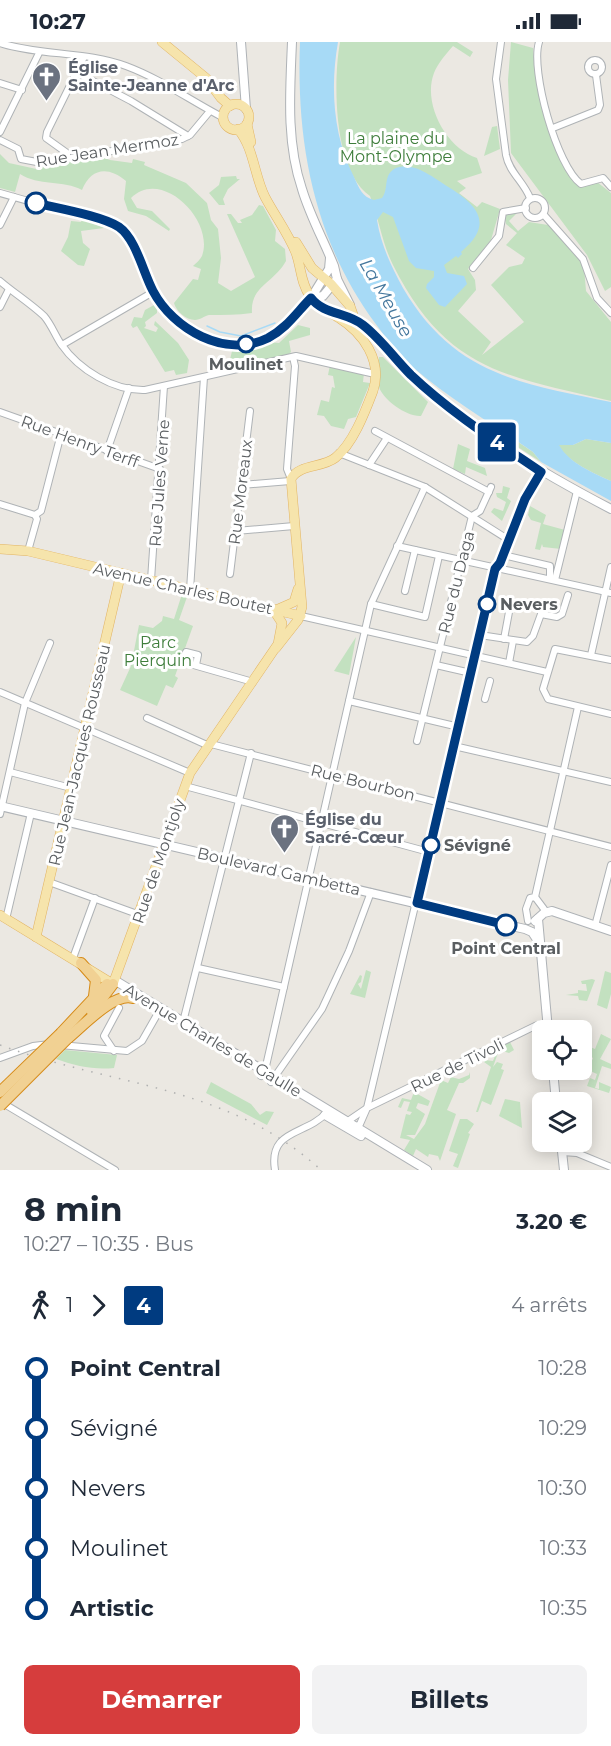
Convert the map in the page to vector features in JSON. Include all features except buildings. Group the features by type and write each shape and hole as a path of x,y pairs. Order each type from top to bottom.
{"highway":[{"path":"76,958 96,980 93,999"},
{"path":"64,1036 93,999 113,982"},
{"path":"0,1103 113,982"},
{"path":"0,1092 64,1036 117,999 126,996 133,998"}],"main road":[{"path":"162,42 206,78 233,110 249,116 242,127"},
{"path":"233,110 228,126 242,127"},
{"path":"242,127 269,194 307,261 324,278 335,283 350,306 357,332 372,356 375,374 373,389 366,407 339,453 324,463 296,472 290,480 302,595 301,616"},
{"path":"242,127 264,196 296,253 311,298 357,332"},
{"name":"Avenue Charles Boutet","path":"0,549 28,551 301,616"},
{"path":"276,648 281,637 282,624 274,610 287,606 297,597 298,570"},
{"name":"Rue Jean-Jacques Rousseau","path":"36,934 121,573"},
{"name":"Rue de Montjoly","path":"113,982 140,915 190,773 276,648 301,616"},
{"name":"Avenue Charles de Gaulle","path":"2,913 113,982"}],"street":[{"path":"0,43 39,53 84,57 125,66 210,111 233,110 243,98 245,81 241,42"},
{"path":"292,42 290,106 293,155 302,189 330,258 335,283 323,296 311,298"},
{"path":"501,42 496,79 508,164 526,188 530,198 542,203 544,215 583,259 594,292 611,313"},
{"path":"539,42 538,75 553,128 572,177 585,184 611,175"},
{"path":"0,132 39,53"},
{"path":"67,158 68,153 46,138 84,57"},
{"name":"Rue Jean Mermoz","path":"76,72 131,100 188,136"},
{"path":"553,128 598,110 600,105 596,75"},
{"path":"0,83 22,90"},
{"name":"Rue Jean Mermoz","path":"0,140 18,149 21,159 26,162 42,163 188,136 210,111"},
{"path":"603,178 611,187"},
{"path":"0,193 120,227 129,239 153,292 166,313 194,333 217,341 246,344 277,332 311,298 329,269 330,258"},
{"path":"0,225 14,197"},
{"path":"530,198 525,208 532,218 544,215"},
{"path":"473,268 498,236 503,212 525,208"},
{"path":"0,280 45,318 62,345 76,361 100,377 129,388 145,390 293,357 375,374"},
{"path":"0,307 9,289"},
{"path":"62,345 153,292"},
{"path":"350,306 412,375 465,419 541,472 611,509"},
{"path":"325,309 354,318 386,347"},
{"path":"242,485 290,480 287,469 295,366 293,357"},
{"path":"190,590 204,377"},
{"name":"Rue Jules Verne","path":"152,580 164,386"},
{"path":"107,451 129,388"},
{"name":"Rue Moreaux","path":"230,574 250,411"},
{"name":"Rue Henry Terff","path":"0,412 160,469"},
{"path":"369,465 387,438 375,431"},
{"path":"35,515 41,511 61,434"},
{"name":"Rue du Daga","path":"387,438 490,489 480,511 472,516 417,741"},
{"path":"339,453 425,487 509,540"},
{"path":"354,1129 360,1124 367,1108 442,802 495,569 503,555 525,499 541,472"},
{"path":"263,1074 310,879 371,604 425,487"},
{"path":"553,579 577,492"},
{"path":"0,504 35,515"},
{"path":"28,551 35,515"},
{"path":"236,531 294,526"},
{"path":"397,546 608,592"},
{"path":"405,591 415,550"},
{"path":"503,555 550,566 553,579"},
{"path":"371,604 425,617 439,556"},
{"path":"591,655 608,592 611,567"},
{"path":"480,635 531,640 541,614 557,617 562,614 567,595"},
{"path":"504,639 509,612"},
{"name":"Avenue Charles Boutet","path":"301,616 547,672"},
{"path":"509,663 513,640"},
{"path":"1,809 25,703 50,644"},
{"path":"611,660 555,649 543,689 548,699 611,714"},
{"path":"436,665 471,673"},
{"path":"196,666 253,682"},
{"path":"485,699 489,681"},
{"path":"0,693 190,773"},
{"path":"349,701 459,727"},
{"path":"545,1020 538,941 540,913 537,899 549,832 578,707"},
{"path":"147,718 210,745"},
{"name":"Rue Bourbon","path":"210,745 251,753 611,847"},
{"path":"454,746 611,782"},
{"path":"183,1022 251,753"},
{"path":"10,772 71,788"},
{"path":"185,786 429,852"},
{"name":"Boulevard Gambetta","path":"1,809 31,813 417,903 525,924 538,941"},
{"path":"2,913 31,813"},
{"path":"595,926 611,865"},
{"path":"49,882 140,915"},
{"path":"273,1080 322,1009 337,979 370,892"},
{"path":"76,958 95,898"},
{"path":"525,924 526,906 530,898 537,899"},
{"path":"525,924 540,913 555,912 611,931"},
{"path":"198,968 284,987"},
{"name":"Avenue Charles de Gaulle","path":"113,982 133,998 345,1123 417,1170"},
{"name":"Avenue Charles de Gaulle","path":"113,982 183,1022 263,1074"},
{"path":"114,1051 104,1036 119,1008"},
{"path":"0,1058 45,1044 114,1051 135,1047 158,1013"},
{"name":"Rue de Tivoli","path":"345,1123 367,1108 532,1032"},
{"path":"0,1103 115,1170"},
{"path":"275,1170 274,1150 280,1141 326,1113"},
{"name":"Avenue Charles de Gaulle","path":"354,1129 427,1170"},
{"path":"564,1170 567,1152 611,1167"}],"green space":[{"name":"La plaine du Mont-Olympe","path":"340,42 457,42 473,52 470,57 453,46 434,73 431,85 434,111 440,124 456,145 477,158 482,173 457,181 466,188 459,193 477,207 482,202 500,209 491,240 468,269 475,280 476,290 458,311 491,342 482,355 524,322 491,285 509,267 522,264 525,258 506,245 517,233 506,224 504,214 516,210 517,213 509,221 518,231 529,222 548,225 573,249 584,267 586,291 611,322 611,401 540,384 482,363 458,348 435,327 413,300 389,257 370,196 358,184 342,147 337,101"},
{"path":"511,42 533,48 538,86 547,120 580,186 597,182 611,193 611,287 605,291 587,255 511,153 508,80"},
{"path":"497,126 500,149 484,156 492,127"},
{"path":"0,154 9,163 41,170 42,166 99,156 132,163 133,159 145,162 144,165 186,183 207,203 211,220 218,229 221,258 218,283 231,291 255,277 227,214 231,214 238,223 242,223 240,220 252,215 259,205 263,206 276,230 275,241 285,249 286,261 259,290 252,304 252,313 209,315 195,320 185,317 174,303 193,279 198,280 201,269 193,266 202,256 204,242 201,227 183,202 170,193 157,189 143,190 131,198 137,208 152,211 170,229 169,231 146,216 128,211 124,199 126,181 107,171 90,177 82,190 27,178 20,174 15,192 0,188"},
{"path":"236,176 240,179 228,189 223,199 225,205 219,205 209,193 219,185 221,177"},
{"path":"82,219 104,228 81,231 83,243 90,249 84,266 78,265 61,251 68,237 71,221 81,222"},
{"path":"154,305 157,307 157,313 145,322 144,328 156,332 158,328 154,325 155,321 178,343 189,360 187,373 176,375 174,370 165,372 137,326 133,328 131,325 134,317 142,318 145,310"},
{"path":"298,325 310,328 310,335 289,341 291,352 288,355 211,370 214,366 229,364 232,351 268,342 279,343"},
{"path":"379,357 383,357 428,402 421,416 403,411 381,392 378,380"},
{"path":"330,365 364,373 363,382 370,383 356,417 348,419 344,429 331,426 324,416 317,415 321,400 329,402 332,387 335,388 333,376 328,375"},
{"path":"491,424 533,452 541,462 488,428"},
{"path":"586,439 611,443 611,481 575,462 558,445 573,445"},
{"path":"458,444 470,449 467,461 485,468 487,476 466,467 465,474 453,469"},
{"path":"503,486 510,488 507,498 511,501 502,521 491,512 494,508 503,511 506,502 497,497 496,493 502,493"},
{"path":"530,506 546,515 543,524 565,530 561,549 543,547 542,544 540,550 535,549 541,523 531,520 528,515"},
{"name":"Parc Pierquin","path":"182,594 187,597 179,620 193,626 175,676 178,678 173,688 166,685 157,706 120,690 131,666 139,625 153,628 162,621 163,616 174,619"},
{"path":"356,637 349,675 334,671"},
{"path":"366,970 371,972 365,998 350,994 360,975 362,976 361,982 358,984 361,989"},
{"path":"605,971 611,973 611,994 607,1009 597,1005"},
{"path":"595,980 587,1001 579,1000 578,996 566,995 578,993 578,990 587,991 586,984 582,984 581,981"},
{"path":"601,1034 611,1039 600,1059 611,1064 611,1069 602,1066 595,1088 599,1089 599,1082 611,1087 609,1093 587,1086 589,1080 595,1080 597,1074 592,1072 592,1048 595,1049"},
{"path":"510,1042 514,1050 509,1053 499,1050 493,1067 497,1062 503,1064 501,1069 504,1070 491,1105 482,1101 476,1112 491,1067 484,1062 485,1060 493,1061 498,1048"},
{"path":"65,1050 117,1055 114,1068 92,1068 56,1059"},
{"path":"470,1072 470,1078 459,1083 447,1110 456,1114 440,1161 438,1156 429,1154 428,1157 416,1149 413,1156 404,1150 410,1140 400,1138 406,1114 410,1115 412,1112 407,1111 410,1102 404,1101 401,1108 398,1107 402,1098 411,1100 414,1092 430,1101 428,1106 418,1103 416,1108 425,1114 415,1135 406,1135 414,1139 425,1124 441,1080 448,1083 451,1077 459,1079 469,1075"},
{"path":"211,1082 251,1104 260,1115 266,1111 274,1112 267,1125 206,1093"},
{"path":"505,1099 520,1102 522,1128 499,1116"},
{"path":"460,1119 467,1119 474,1124 468,1133 470,1134 458,1168 453,1166 458,1154 449,1151"}],"water":[{"name":"La Meuse","path":"300,42 338,42 334,76 335,111 347,161 364,194 374,200 382,198 388,175 394,169 408,166 423,171 460,195 469,202 479,217 477,233 471,242 458,258 456,256 444,265 447,273 464,276 467,284 445,307 439,305 426,288 434,277 434,271 416,268 409,261 393,217 383,212 377,220 391,263 403,288 423,317 444,340 467,357 492,370 519,381 611,402 611,443 586,439 573,445 559,445 575,462 611,481 611,501 541,462 533,452 465,407 415,370 393,348 375,323 354,291 337,258 323,224 313,189 301,117"}],"waterway":[{"path":"207,326 220,332 241,336 275,323"}],"railway":[{"path":"0,1045 208,1104 247,1120 285,1142 321,1170"}],"bus line":[{"name":"4","path":"36,203 120,227 129,239 153,292 166,313 176,323 194,333 226,343 255,342 267,338 289,323 311,298 325,309 354,318 365,326 412,375 474,426 541,472 525,499 500,563 495,569 417,903 506,925"}],"place":[{"name":"Église Sainte-Jeanne d'Arc","path":"47,102"},
{"name":"Moulinet","path":"246,344"},
{"name":"Nevers","path":"487,604"},
{"name":"Sévigné","path":"431,845"},
{"name":"Église du Sacré-Cœur","path":"284,854"},
{"name":"Point Central","path":"506,925"}]}
